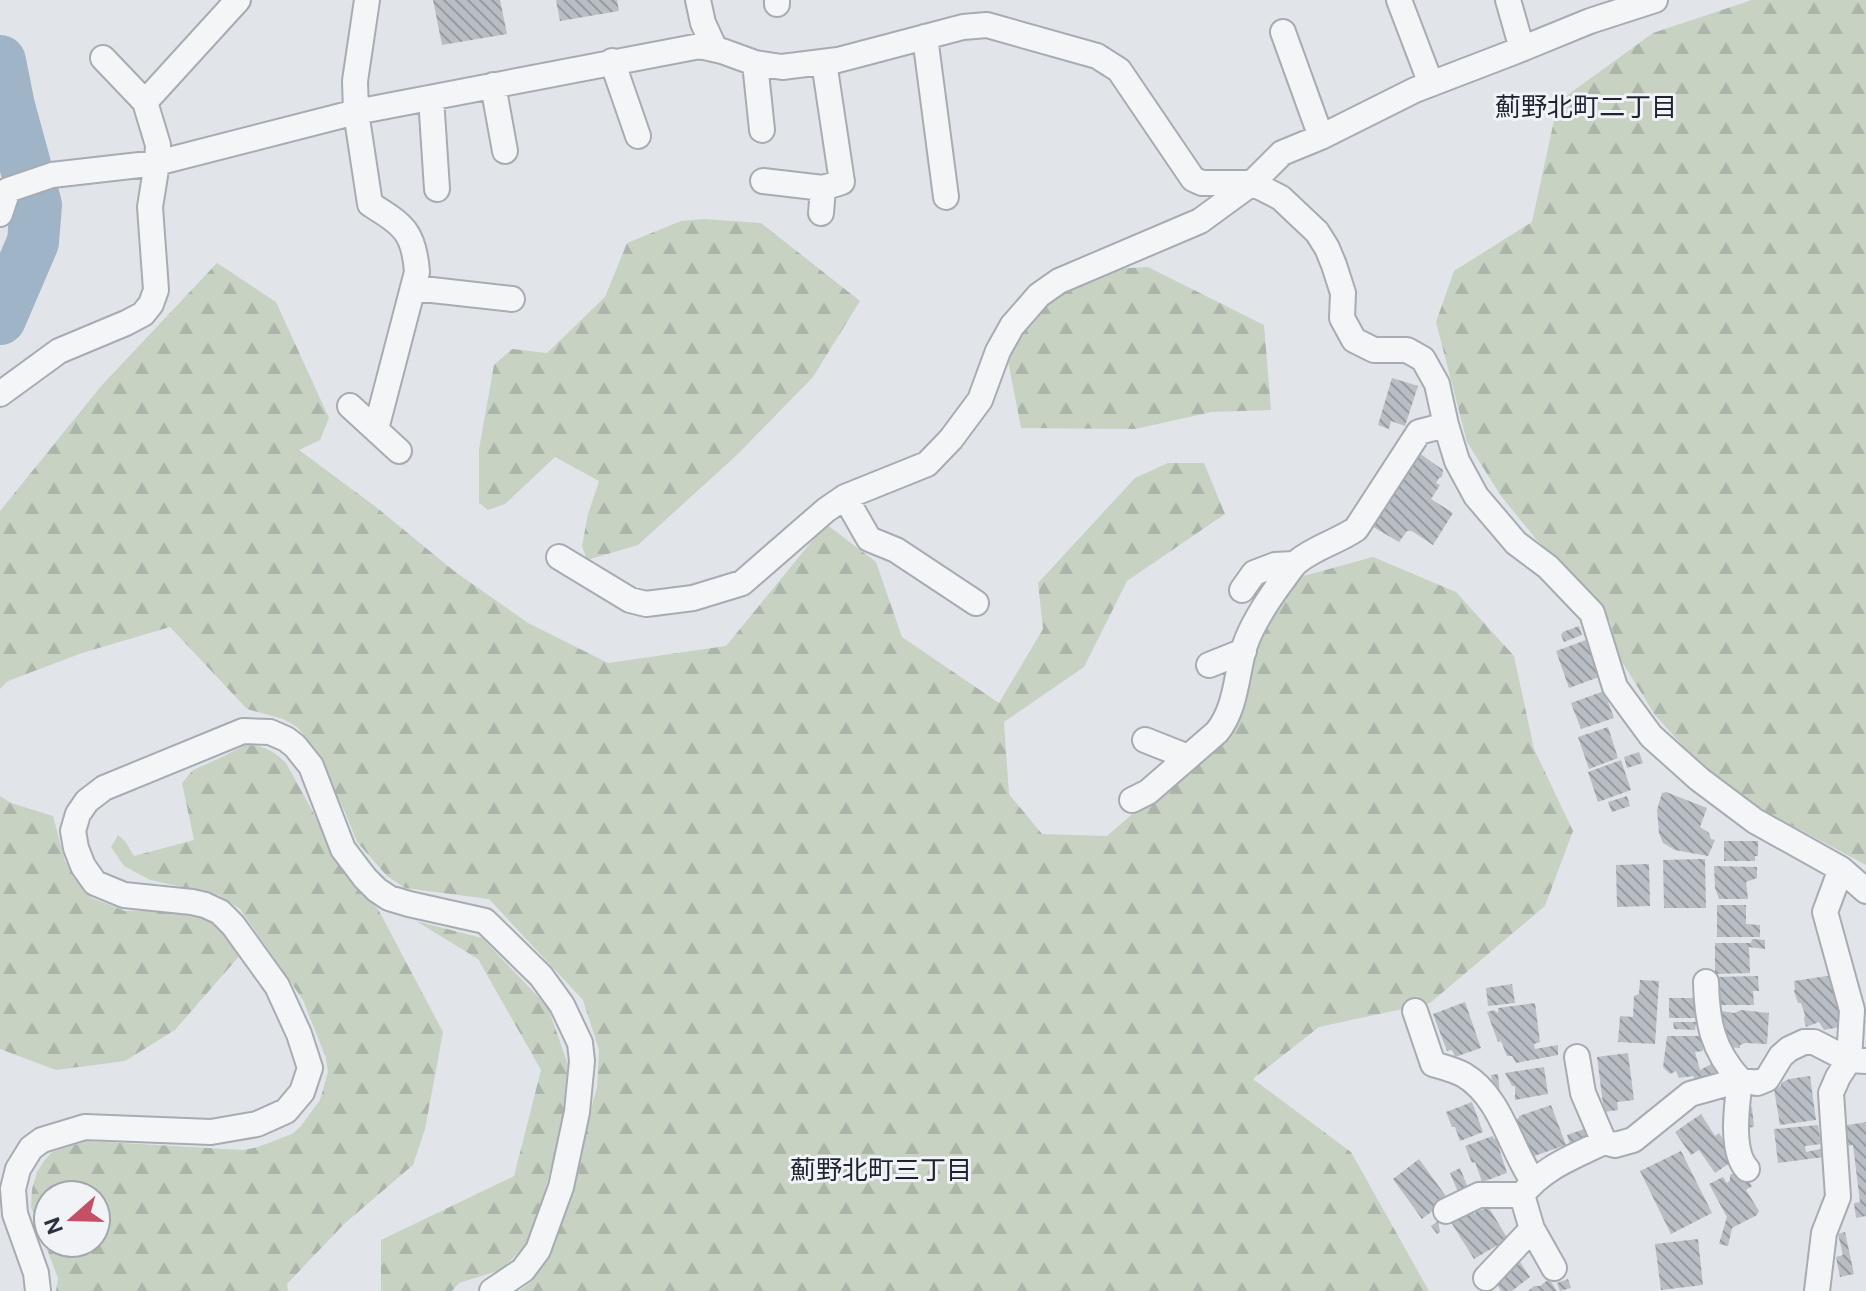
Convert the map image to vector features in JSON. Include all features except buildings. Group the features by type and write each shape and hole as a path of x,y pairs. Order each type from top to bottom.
{"street":[{"path":"145,102 238,0"},
{"path":"367,0 355,81 356,112 370,204 405,228 416,251 417,272 376,429"},
{"path":"698,0 703,23 715,49"},
{"path":"1399,0 1431,84"},
{"path":"1508,0 1522,49"},
{"path":"559,557 630,600 646,604 693,598 742,583 845,497 927,464 951,439 980,400 998,351 1012,326 1039,295 1059,281 1200,221 1252,183 1282,153 1415,90 1522,49 1586,11 1655,0"},
{"path":"0,214 4,181 157,163 356,112 700,46 755,63 782,67 824,62 963,27 987,25 1097,56 1119,70 1193,179 1202,183 1252,183 1281,198 1317,232 1327,248 1343,293 1342,318 1354,340 1374,350 1407,350 1423,359 1437,384 1457,461 1476,496 1516,543 1548,567 1592,613 1615,687 1651,736 1699,779 1755,821 1841,869 1866,891"},
{"path":"1283,32 1321,137"},
{"path":"925,37 946,197"},
{"path":"0,394 59,351 143,314 156,290 150,207 158,145 145,102 103,58"},
{"path":"612,61 638,136"},
{"path":"763,181 823,188 842,182 824,62"},
{"path":"755,63 762,130"},
{"path":"493,85 505,151"},
{"path":"431,98 437,189"},
{"path":"821,213 823,188"},
{"path":"414,288 512,299"},
{"path":"350,406 399,451"},
{"path":"1132,800 1148,792 1226,721 1246,644 1269,599 1294,564 1312,551 1356,529 1419,432 1446,425"},
{"path":"845,497 869,539 896,550 976,603"},
{"path":"1242,590 1254,573 1275,565 1294,564"},
{"path":"1209,665 1244,651"},
{"path":"38,1291 36,1273 15,1214 13,1189 18,1169 31,1148 42,1140 85,1127 211,1132 257,1124 286,1111 302,1092 310,1068 299,1034 277,986 233,925 220,912 205,905 124,895 95,883 83,866 73,831 78,814 87,801 104,788 243,731 270,732 295,746 311,766 343,849 377,890 389,898 409,904 485,921 541,976 562,1005 580,1043 582,1061 577,1112 561,1187 548,1225 538,1250 523,1270 492,1291"},
{"path":"1145,740 1188,757"},
{"path":"1841,869 1825,912 1852,1010 1858,1060"},
{"path":"1706,982 1709,1025 1720,1055 1740,1080 1737,1150 1747,1169"},
{"path":"1415,1011 1433,1064 1464,1074 1485,1093 1506,1129 1527,1188 1532,1229 1554,1268"},
{"path":"1446,1211 1479,1195 1527,1188 1555,1166 1604,1142 1615,1145 1633,1140 1690,1094 1740,1080 1757,1083 1767,1079 1781,1056 1804,1042 1814,1042 1858,1060"},
{"path":"1577,1057 1583,1093 1604,1142"},
{"path":"1817,1291 1824,1233 1838,1197 1831,1093 1838,1077 1858,1060"},
{"path":"1486,1278 1532,1229"}],"green space":[{"path":"1752,0 1866,0 1866,865 1765,811 1697,762 1655,715 1619,657 1610,621 1501,496 1467,442 1436,322 1454,271 1532,222 1558,102 1653,33"},
{"path":"704,219 761,223 860,301 813,377 738,454 638,545 587,560 582,546 599,481 555,457 505,504 488,510 479,503 479,449 494,365 512,349 547,353 605,297 627,243 681,221"},
{"path":"217,263 276,302 329,418 320,440 299,450 376,507 454,571 528,623 608,663 726,646 826,524 876,562 902,637 999,703 1043,629 1038,583 1135,478 1168,463 1204,463 1225,514 1127,581 1084,667 1004,722 1009,794 1042,834 1107,836 1192,762 1253,652 1272,606 1296,578 1373,557 1456,592 1514,656 1534,749 1573,831 1545,906 1430,1003 1319,1027 1253,1079 1351,1152 1429,1291 519,1291 532,1281 555,1243 597,1087 599,1050 583,1000 489,899 405,888 387,876 357,842 307,739 297,727 283,719 247,709 170,627 82,653 8,681 0,689 0,511 102,385"},
{"path":"1148,267 1264,325 1271,410 1212,412 1135,429 1021,428 1004,340 1050,272"},
{"path":"245,745 267,749 286,763 345,870 378,909 443,1032 425,1129 413,1165 344,1224 287,1284 288,1291 56,1291 58,1278 51,1259 112,1259 112,1179 35,1179 52,1152 88,1141 243,1150 258,1147 292,1134 301,1126 320,1100 328,1072 326,1058 303,1000 240,909 219,895 150,880 124,866 111,847 118,835 134,856 194,840 182,783 193,770"},
{"path":"0,796 11,803 53,816 65,861 92,898 125,911 172,910 204,916 216,923 241,954 175,1030 125,1061 56,1070 0,1049"},
{"path":"416,921 482,938 548,1007 568,1065 564,1118 542,1202 525,1246 501,1270 459,1283 452,1291 381,1291 381,1240 514,1176 541,1070 478,959"}],"waterway":[{"path":"0,61 36,205 33,242 0,319"}],"district":[{"name":"薊野北町二丁目","path":"1586,107"},
{"name":"薊野北町三丁目","path":"881,1170"}]}
